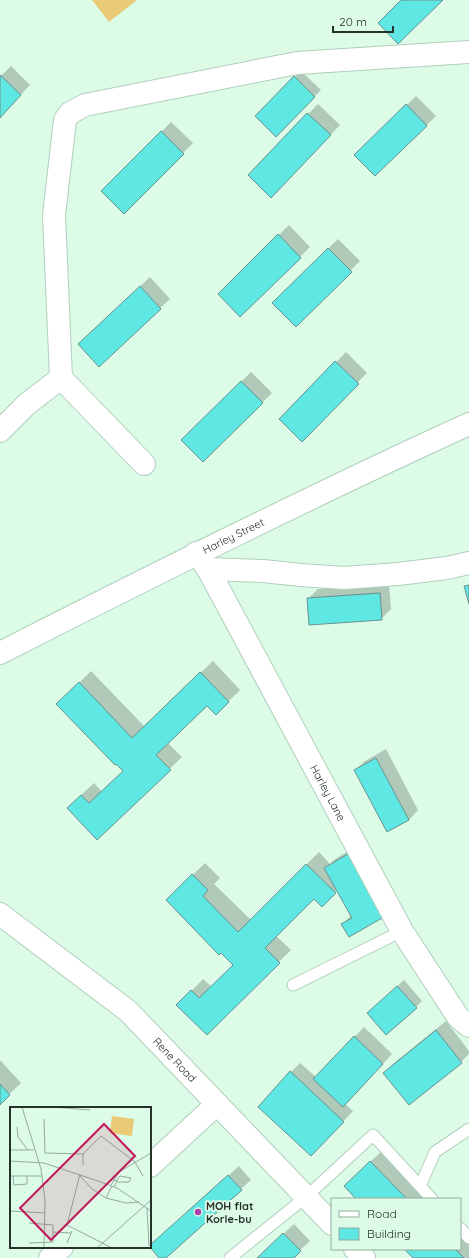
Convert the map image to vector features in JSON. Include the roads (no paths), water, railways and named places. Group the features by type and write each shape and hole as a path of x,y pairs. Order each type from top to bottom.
{"street":[{"path":"144,464 61,378 54,215 65,120 70,113 85,106 297,63 469,52"},
{"path":"0,430 27,404 61,378"},
{"name":"Harley Street","path":"0,653 202,561 376,466 469,424"},
{"path":"202,561 263,571 344,578 398,574 447,568 469,563"},
{"name":"Harley Lane","path":"202,561 402,931 458,1017 469,1026"},
{"name":"Rene Road","path":"0,914 128,1011 331,1223"},
{"path":"151,1165 217,1104"},
{"path":"50,1258 61,1248"},
{"path":"357,1250 364,1258"}],"lane":[{"path":"293,985 402,931"},
{"path":"420,1186 435,1152 469,1129"},
{"path":"230,1258 306,1197 373,1135 431,1198"},
{"path":"461,1229 469,1238"}],"place":[{"name":"MOH flat Korle-bu","path":"198,1212"}]}
